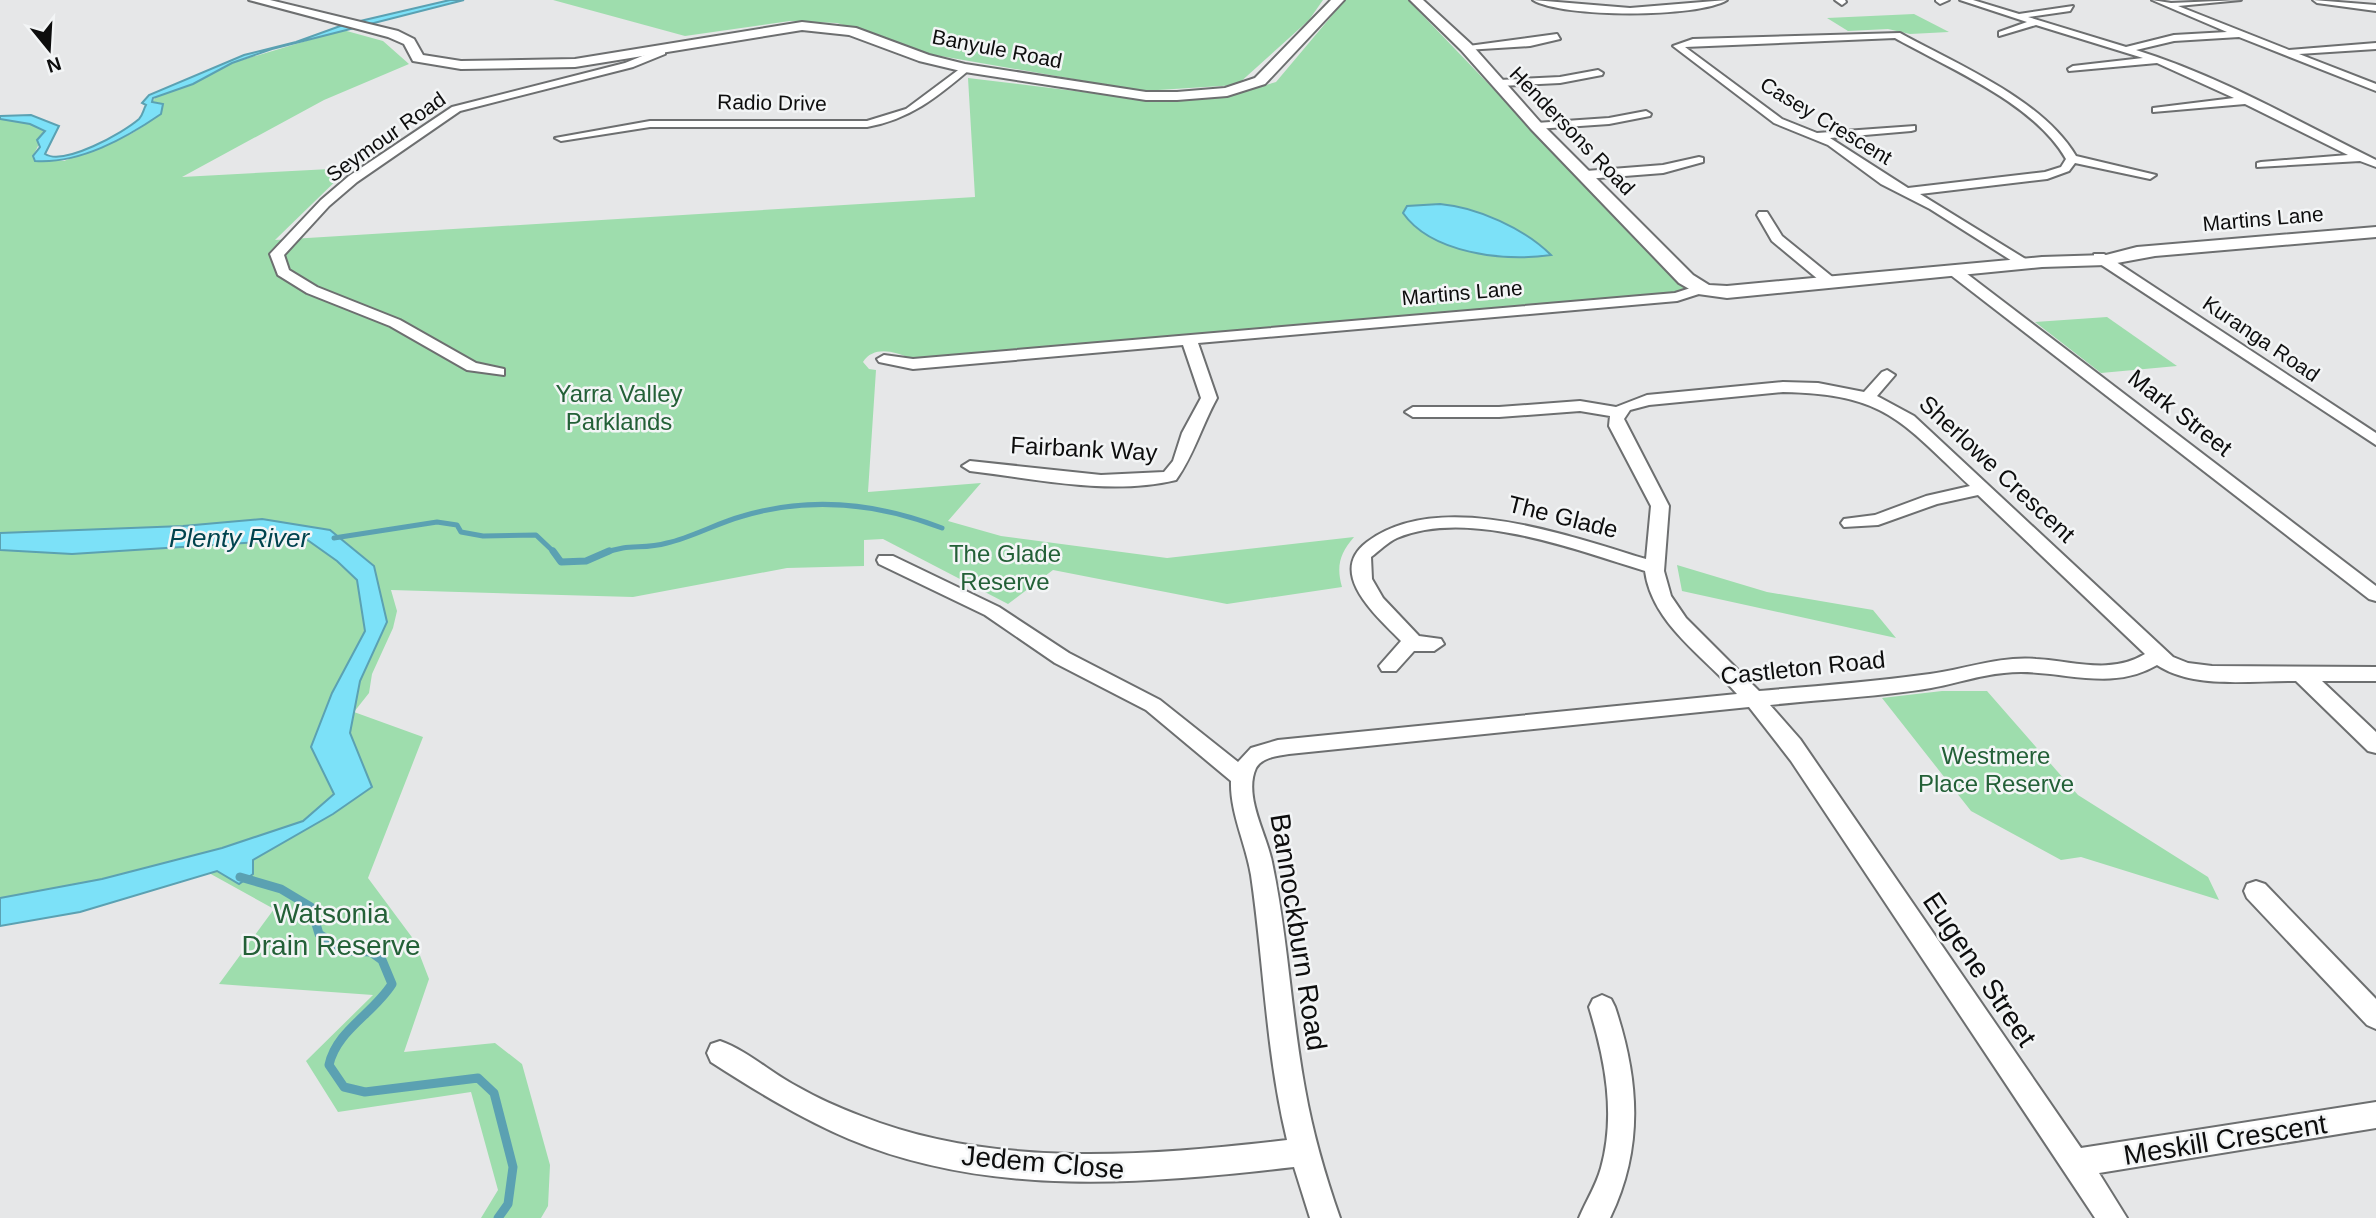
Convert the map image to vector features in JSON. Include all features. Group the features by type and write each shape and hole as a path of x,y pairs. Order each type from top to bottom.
{"street":[{"name":"Banyule Road","path":"255,0 393,34 409,42 418,58 461,65 575,64 779,28 840,28 924,58 965,68 1146,96 1227,92 1260,81 1338,0"},
{"name":"Hendersons Road","path":"1416,0 1466,47 1536,125 1686,279 1700,289"},
{"path":"1524,6 1538,0 1581,8 1631,10 1723,0"},
{"path":"1964,0 2159,59 2207,79 2235,85 2250,100 2376,164"},
{"path":"2156,0 2376,88"},
{"path":"2169,3 2237,0"},
{"path":"2317,0 2376,8"},
{"path":"2018,16 2070,8"},
{"path":"2002,34 2038,22"},
{"path":"2128,50 2174,38 2244,33"},
{"name":"Casey Crescent","path":"2027,263 1817,136 1778,121 1678,46 1717,41 1896,35 2026,108 2065,147 2072,159"},
{"path":"1466,47 1557,37"},
{"path":"2287,51 2376,46"},
{"name":"Seymour Road","path":"499,372 472,367 395,323 312,290 284,272 277,254 325,203 353,179 456,109 629,65 662,52 662,47"},
{"path":"2073,69 2159,59"},
{"name":"Radio Drive","path":"562,138 650,124 867,124 890,121 909,114 965,68"},
{"path":"1500,83 1560,80 1598,73"},
{"path":"2157,110 2250,100"},
{"path":"1536,125 1609,121 1646,114"},
{"path":"1817,136 1914,129"},
{"path":"2261,165 2363,157"},
{"path":"1910,194 2047,175 2065,169 2072,159 2150,175"},
{"path":"1586,175 1663,169 1699,160"},
{"path":"1763,215 1777,238 1830,282"},
{"name":"Martins Lane","path":"884,359 913,364 1676,297 1700,289 1720,292 2376,232"},
{"name":"Kuranga Road","path":"2102,259 2376,440"},
{"name":"Mark Street","path":"1954,270 2376,595"},
{"name":"Fairbank Way","path":"971,466 1144,481 1170,476 1181,461 1190,433 1209,398 1189,340"},
{"path":"1868,396 1887,375"},
{"name":"Sherlowe Crescent","path":"1618,412 1633,402 1647,400 1788,388 1829,387 1868,396 1908,419 2157,656"},
{"path":"1413,412 1499,412 1580,406 1618,412 1617,426 1660,506 1663,519 1655,569 1656,580 1669,608 1704,647 1759,700"},
{"path":"1850,523 1878,520 1932,500 1982,489"},
{"name":"The Glade","path":"1413,642 1364,586 1360,577 1362,555 1370,545 1397,531 1452,525 1518,529 1567,540 1655,569"},
{"path":"886,560 983,607 1062,658 1153,705 1242,778"},
{"path":"1389,666 1401,649 1413,642 1434,644"},
{"path":"2157,656 2174,666 2199,672 2376,674"},
{"name":"Castleton Road","path":"1242,778 1246,764 1254,755 1264,751 1931,681 2002,666 2042,666 2113,675 2137,670 2157,656"},
{"path":"2301,673 2331,705 2376,745"},
{"name":"Eugene Street","path":"1759,700 2112,1218"},
{"name":"Bannockburn Road","path":"1242,778 1241,789 1260,854 1267,894 1278,999 1304,1152 1325,1218"},
{"path":"2256,891 2376,1017"},
{"path":"1594,1218 1603,1203 1615,1166 1622,1129 1622,1092 1617,1055 1602,1007"},
{"name":"Jedem Close","path":"720,1053 790,1098 847,1124 911,1145 962,1157 1074,1170 1132,1170 1193,1166 1304,1152"},
{"name":"Meskill Crescent","path":"2074,1163 2376,1115"}],"green space":[{"path":"553,0 1323,0 1309,20 1237,85 1142,91 929,54 837,23 790,21 685,36"},
{"name":"Yarra Valley Parklands","path":"1345,0 1408,0 1687,291 909,358 884,351 872,354 863,362 869,369 876,370 868,492 981,483 948,521 1001,536 1167,558 1354,537 1340,560 1342,587 1227,604 1053,570 1008,604 883,539 864,540 864,566 787,568 633,597 391,590 397,611 393,628 372,674 369,693 354,712 423,737 368,878 414,940 429,979 404,1052 495,1043 522,1064 550,1165 548,1206 541,1218 481,1218 498,1190 471,1092 338,1112 306,1061 373,995 219,984 274,909 209,873 80,912 0,926 0,119 30,124 45,132 33,156 64,161 131,134 161,114 158,102 152,102 157,96 193,84 232,63 343,30 383,41 409,64 324,100 182,177 349,168 275,240 975,197 968,78 1140,99 1229,96 1276,82"},
{"path":"1914,14 1949,32 1910,34 1888,29 1848,31 1827,18"},
{"path":"2107,317 2177,366 2101,373 2035,322"},
{"path":"1677,565 1767,592 1873,610 1896,638 1682,591"},
{"name":"Westmere Place Reserve","path":"1942,691 1987,691 2078,795 2208,877 2219,900 2081,857 2061,860 1971,811 1882,698"}],"water":[{"path":"450,0 464,0 272,49 232,63 193,84 153,98 152,102 163,104 161,114 118,140 85,154 52,161 35,161 33,156 40,147 37,140 45,131 30,124 0,119 0,116 31,115 59,126 45,154 65,156 93,146 131,125 141,116 146,105 142,103 149,95 244,55 296,42 343,25"},
{"path":"1440,204 1469,210 1500,221 1528,236 1551,255 1512,257 1470,252 1431,237 1415,227 1403,213 1407,206"},
{"name":"Plenty River","path":"262,519 330,530 374,566 387,622 360,681 350,733 372,787 333,814 253,860 253,874 239,884 217,871 80,912 0,926 0,898 102,879 222,848 303,821 334,794 311,747 332,693 365,631 357,580 337,561 306,539 72,554 0,550 0,533 183,526"}],"waterway":[{"path":"605,553 621,548 667,543 724,522 768,510 818,504 868,508 918,519 942,528"},
{"path":"334,538 437,522 457,525 461,532 483,536 536,535 553,551"},
{"path":"553,551 561,562 586,561 609,551"},
{"path":"240,877 281,889 311,907 319,934 346,951 371,952 382,960 392,984 339,1042 329,1065 344,1087 365,1092 478,1078 494,1093 513,1167 508,1204 498,1218"}],"park label":[{"name":"The Glade Reserve","path":"1005,568"},
{"name":"Watsonia Drain Reserve","path":"331,929"}]}
